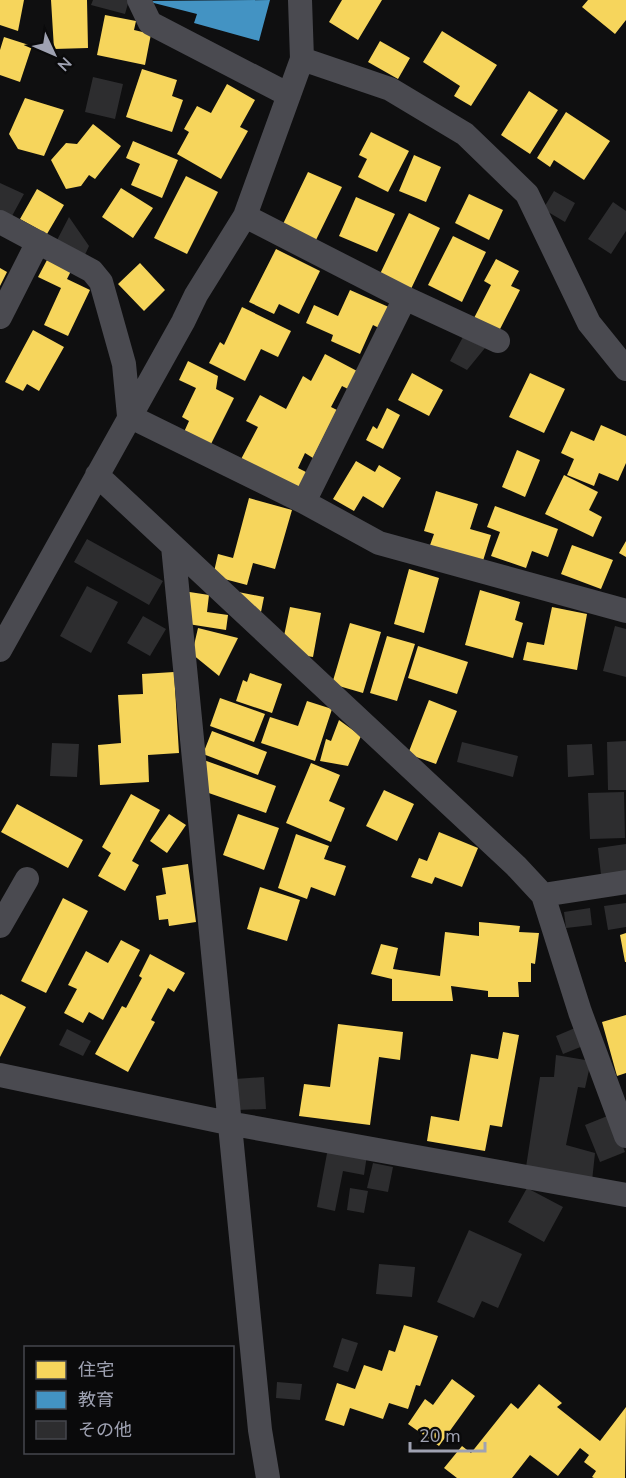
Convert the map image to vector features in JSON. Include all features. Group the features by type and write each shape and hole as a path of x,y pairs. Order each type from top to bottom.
{"street":[{"path":"139,0 150,23 289,95"},
{"path":"0,650 195,295 245,216 302,59 300,0"},
{"path":"302,59 390,89 465,134 527,194 589,323 626,369"},
{"path":"245,216 405,298 498,341"},
{"path":"0,222 92,271 100,282 124,364 129,416"},
{"path":"0,317 38,242"},
{"path":"304,502 405,298"},
{"path":"129,416 304,502 379,543 626,611"},
{"path":"97,475 516,866 543,895 580,1011 626,1136"},
{"path":"173,546 206,867 228,1123 260,1430 268,1478"},
{"path":"1,923 27,879"},
{"path":"543,895 626,882"},
{"path":"0,1075 228,1123 626,1195"}],"building: 住宅":[{"path":"0,0 24,0 18,31 0,25"},
{"path":"51,0 87,0 88,48 54,49"},
{"path":"342,0 382,0 358,40 329,22"},
{"path":"588,0 626,0 626,20 615,34 582,7"},
{"path":"105,15 136,21 134,30 151,34 145,65 97,55"},
{"path":"442,31 497,65 471,106 454,96 460,86 423,62"},
{"path":"4,37 32,46 20,82 0,75 0,50"},
{"path":"380,41 410,58 398,79 368,62"},
{"path":"142,69 177,80 172,96 183,100 172,132 126,117"},
{"path":"227,84 255,100 240,127 248,131 221,179 177,154 189,132 184,129 197,106 211,113"},
{"path":"529,91 558,110 530,154 501,135"},
{"path":"25,98 64,110 44,156 18,149 9,134"},
{"path":"566,112 610,141 584,180 554,160 550,167 537,158"},
{"path":"93,124 121,146 95,179 89,175 81,186 66,189 51,160 66,143 77,144"},
{"path":"371,132 409,151 388,192 358,177 367,159 359,155"},
{"path":"133,141 178,160 162,198 131,185 140,164 126,158"},
{"path":"414,155 441,167 426,202 399,191"},
{"path":"308,172 342,187 316,240 283,224"},
{"path":"186,176 218,192 187,254 154,238"},
{"path":"121,188 153,208 133,238 102,217"},
{"path":"37,189 64,205 47,234 20,219"},
{"path":"469,194 503,210 489,240 455,223"},
{"path":"356,197 395,214 377,252 339,236"},
{"path":"409,213 440,228 411,289 380,274"},
{"path":"453,236 486,252 462,302 428,285"},
{"path":"276,249 320,271 299,314 279,304 274,314 249,302"},
{"path":"496,259 519,271 511,286 520,290 498,333 473,320 491,285 484,281"},
{"path":"47,260 71,271 67,279 90,290 68,336 44,325 61,288 38,277"},
{"path":"140,263 165,290 144,311 118,284"},
{"path":"0,268 7,272 0,286"},
{"path":"350,290 391,308 381,329 373,325 360,354 331,341 333,335 306,323 314,305 338,316"},
{"path":"242,307 291,331 278,357 261,349 245,381 209,363 220,342 224,345"},
{"path":"33,330 64,347 39,391 27,384 23,391 5,382"},
{"path":"325,354 357,371 348,389 342,386 331,407 337,410 313,458 305,453 298,468 308,473 298,493 239,463 258,427 246,421 260,395 286,409 303,376 311,381"},
{"path":"188,361 218,376 216,389 234,398 211,444 184,432 189,421 182,417 196,388 179,380"},
{"path":"412,373 443,390 429,416 398,400"},
{"path":"530,373 565,389 544,433 509,417"},
{"path":"387,408 400,415 383,449 366,440 373,426 377,429"},
{"path":"601,425 626,436 626,463 618,481 599,473 594,486 567,475 574,459 561,453 571,431 594,441"},
{"path":"517,450 540,460 525,497 502,487"},
{"path":"356,461 375,472 379,465 401,478 383,508 363,496 354,511 333,499"},
{"path":"564,475 598,492 589,510 602,517 593,537 545,514"},
{"path":"436,491 478,504 470,529 491,535 482,564 429,548 434,534 424,531"},
{"path":"249,498 292,510 275,569 253,563 247,585 213,576 218,554 233,558"},
{"path":"495,506 558,529 548,557 532,551 526,568 491,556 500,532 487,527"},
{"path":"626,541 626,557 619,553"},
{"path":"572,545 613,560 601,589 561,574"},
{"path":"409,569 439,578 424,633 394,624"},
{"path":"480,590 520,602 515,620 523,623 513,658 465,645"},
{"path":"183,591 209,595 207,612 228,615 226,630 188,624"},
{"path":"238,592 264,597 260,617"},
{"path":"290,607 321,613 313,657 301,655 284,636"},
{"path":"552,607 587,614 577,670 523,660 527,642 544,645"},
{"path":"350,623 381,632 363,693 332,684"},
{"path":"198,628 238,638 219,676 192,654"},
{"path":"387,636 415,644 397,701 370,693"},
{"path":"418,646 468,662 457,694 408,678"},
{"path":"174,672 179,753 148,755 149,782 100,785 98,745 121,743 118,695 143,694 142,674"},
{"path":"250,673 282,684 272,713 236,701 243,680 247,682"},
{"path":"220,698 265,714 254,742 210,726"},
{"path":"429,700 457,711 436,764 408,754"},
{"path":"307,701 332,709 315,761 261,743 270,717 298,726"},
{"path":"339,720 361,736 348,766 320,761 326,739 331,741"},
{"path":"212,731 267,752 258,775 203,754"},
{"path":"201,759 276,786 266,813 203,791"},
{"path":"311,763 340,775 329,801 345,808 331,842 286,823"},
{"path":"384,790 414,804 397,841 366,826"},
{"path":"131,794 160,810 132,861 139,865 125,891 98,876 111,853 102,847"},
{"path":"17,804 83,840 68,868 1,832"},
{"path":"169,814 186,825 167,853 150,841"},
{"path":"238,814 279,828 264,870 223,855"},
{"path":"439,832 478,848 462,887 435,877 432,884 411,877 419,858 427,861"},
{"path":"296,834 329,846 324,859 346,866 335,896 311,887 307,899 278,888"},
{"path":"188,864 196,922 169,926 168,919 159,920 156,896 166,894 162,868"},
{"path":"260,887 300,900 287,941 247,929"},
{"path":"63,898 88,911 46,993 21,981"},
{"path":"479,922 520,926 519,932 539,933 535,964 531,963 531,982 518,982 519,997 488,997 488,991 451,986 453,1001 392,1001 392,979 371,974 381,944 398,948 393,969 440,976 445,932 479,936"},
{"path":"626,933 626,962 625,962 620,935"},
{"path":"121,940 140,950 103,1020 89,1012 83,1023 64,1013 77,989 68,985 86,951 108,963"},
{"path":"150,954 185,973 174,992 168,988 151,1020 155,1022 128,1072 95,1054 122,1006 126,1008 142,978 139,976"},
{"path":"0,995 26,1007 0,1057"},
{"path":"626,1015 626,1073 617,1076 602,1022"},
{"path":"338,1024 403,1032 400,1060 379,1057 370,1125 299,1116 304,1084 330,1087"},
{"path":"503,1032 519,1035 502,1127 490,1125 485,1151 427,1141 431,1116 459,1121 471,1054 498,1059"},
{"path":"404,1325 438,1336 420,1386 416,1385 408,1409 389,1403 383,1419 350,1408 344,1426 325,1420 337,1383 355,1389 364,1365 382,1371 389,1350 395,1352"},
{"path":"452,1379 475,1396 439,1446 408,1424 425,1399 433,1405"},
{"path":"539,1384 562,1403 557,1407 600,1441 626,1407 625,1478 592,1477 596,1471 584,1462 589,1455 580,1448 558,1476 530,1455 512,1478 457,1478 444,1468 462,1446 471,1453 511,1403 518,1409"}],"building: 教育":[{"path":"270,0 259,41 194,23 197,14 146,1"}],"building: その他":[{"path":"93,0 129,0 125,14 91,5"},
{"path":"93,77 123,84 115,119 85,112"},
{"path":"0,183 24,194 12,216 0,211"},
{"path":"554,191 575,203 565,222 543,209"},
{"path":"613,202 626,211 626,231 611,254 588,239"},
{"path":"69,217 89,246 83,259 55,244"},
{"path":"463,337 485,348 467,370 450,361"},
{"path":"87,539 163,581 149,605 74,562"},
{"path":"87,586 118,602 91,653 60,636"},
{"path":"143,616 166,629 150,656 127,643"},
{"path":"615,626 626,629 626,677 603,671"},
{"path":"626,741 626,790 608,790 607,742"},
{"path":"462,742 518,756 513,777 457,762"},
{"path":"52,743 79,744 77,777 50,776"},
{"path":"592,744 594,775 568,777 567,745"},
{"path":"624,792 625,838 590,839 588,793"},
{"path":"626,844 626,872 601,875 598,848"},
{"path":"626,903 626,927 608,930 604,906"},
{"path":"590,908 592,925 566,928 564,912"},
{"path":"575,1028 583,1046 563,1054 556,1036"},
{"path":"67,1029 91,1041 83,1056 59,1045"},
{"path":"556,1055 591,1061 585,1088 578,1087 566,1145 595,1153 592,1181 526,1167 540,1077 554,1077"},
{"path":"264,1077 266,1109 237,1110 235,1079"},
{"path":"610,1115 625,1152 600,1162 585,1125"},
{"path":"328,1148 367,1155 364,1175 343,1171 335,1211 317,1207"},
{"path":"373,1163 393,1167 388,1192 367,1188"},
{"path":"350,1188 368,1191 364,1213 347,1210"},
{"path":"527,1188 563,1207 544,1242 508,1222"},
{"path":"469,1230 522,1254 498,1308 482,1301 474,1318 437,1302"},
{"path":"379,1264 415,1267 412,1297 376,1294"},
{"path":"342,1338 358,1343 348,1372 333,1367"},
{"path":"277,1382 302,1384 300,1400 276,1398"}]}
